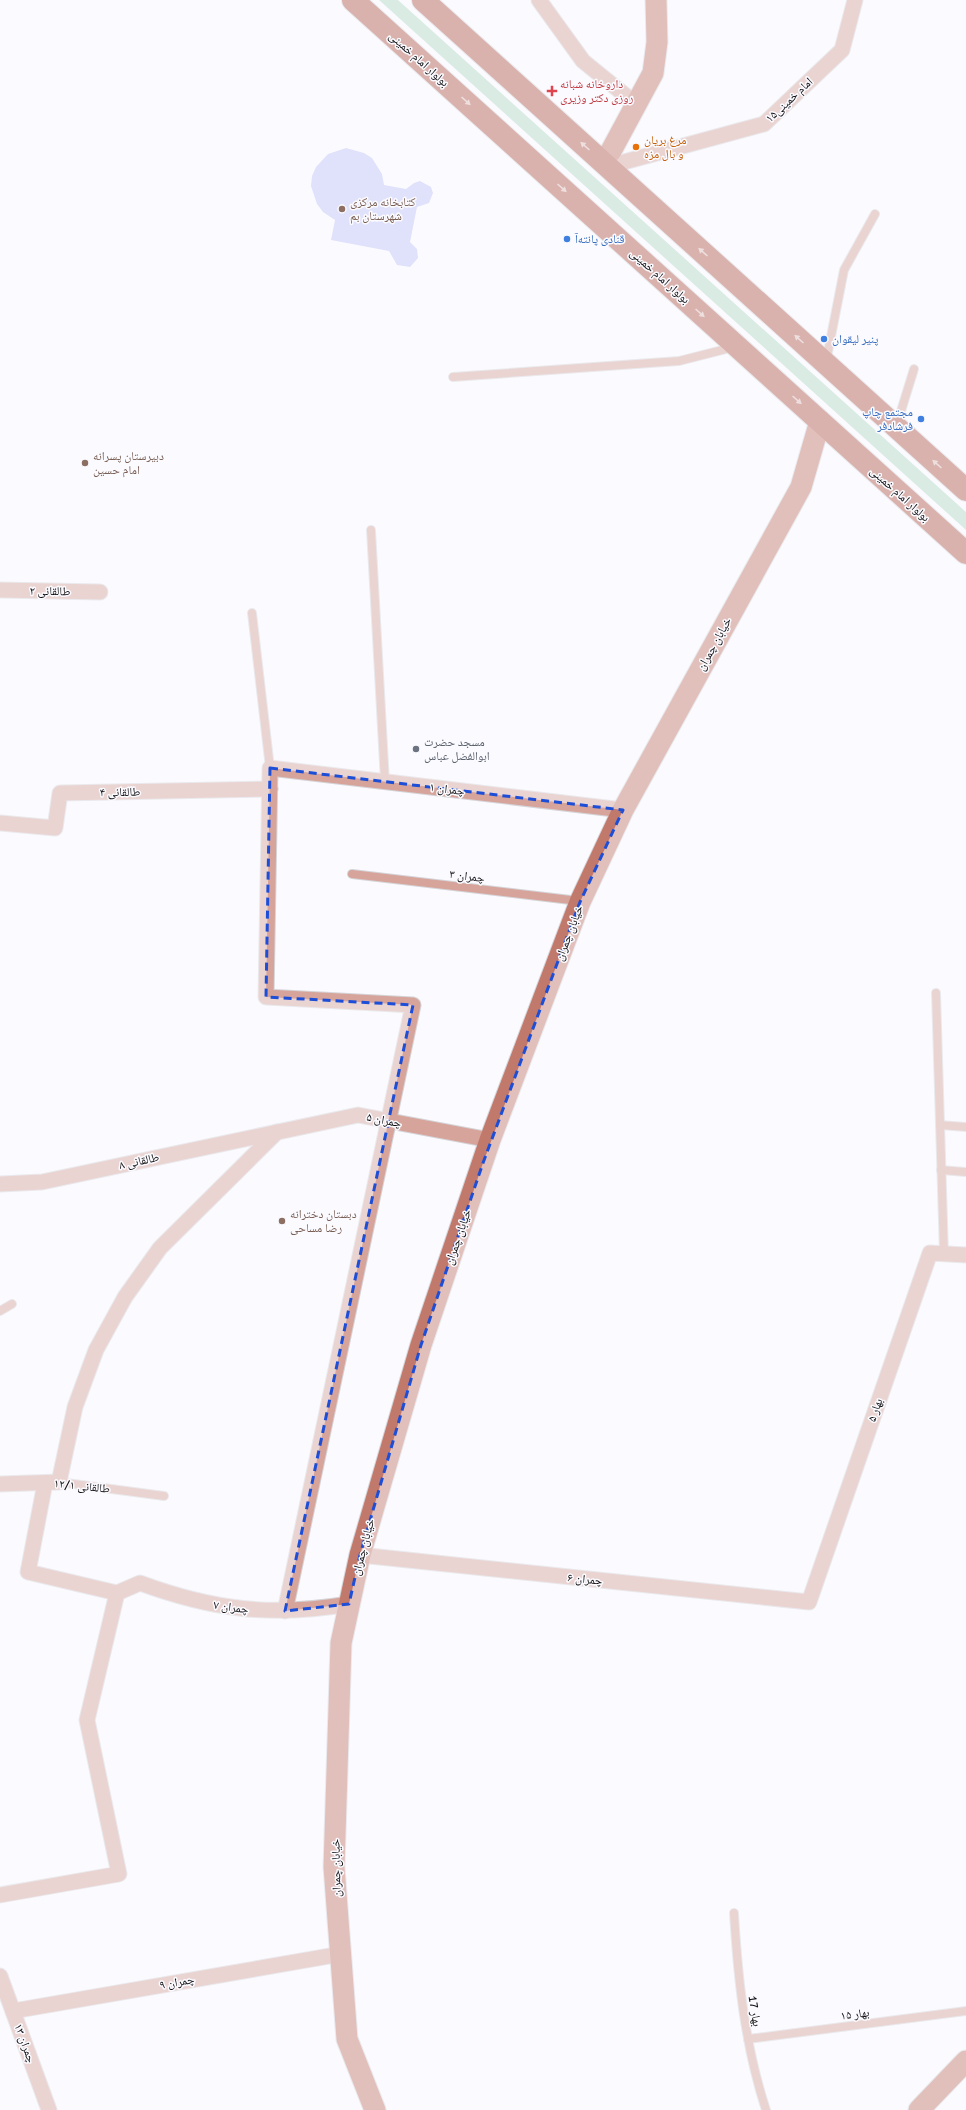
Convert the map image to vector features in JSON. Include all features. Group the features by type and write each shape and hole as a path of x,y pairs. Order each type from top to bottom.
{"main road":[{"name":"بولوار امام خمینی","path":"353,0 966,553"},
{"path":"423,0 966,490"},
{"path":"608,167 611,150 653,72 657,42 656,0"},
{"name":"خیابان چمران","path":"375,2110 347,2039 334,1867 341,1643 360,1555 421,1346 490,1140 580,902 623,810 800,487 820,421"},
{"path":"919,2110 966,2060"}],"street":[{"path":"539,0 584,61 636,104"},
{"name":"امام خمینی۱۵ ‍","path":"608,167 764,124 842,50 855,0"},
{"name":"طالقانی ۲","path":"0,590 100,592"},
{"path":"270,768 266,997 413,1006 286,1611"},
{"name":"چمران ۱","path":"270,768 623,810"},
{"name":"طالقانی ۴","path":"0,823 55,828 60,793 270,789"},
{"name":"چمران ۵","path":"277,1132 358,1115 490,1140"},
{"path":"0,1895 119,1874 87,1720 117,1593 28,1572 52,1483 75,1407 96,1350 125,1297 160,1248 277,1132"},
{"name":"طالقانی ۸","path":"0,1184 42,1182 277,1132"},
{"name":"بهار ۵","path":"809,1602 930,1253 966,1255"},
{"name":"طالقانی ۱۲/۱","path":"0,1484 52,1483"},
{"name":"چمران ۶","path":"360,1555 809,1602"},
{"name":"چمران ۷","path":"117,1593 140,1583 177,1597 222,1607 269,1612 316,1610 349,1604"},
{"name":"چمران ۹","path":"13,2011 341,1954"},
{"name":"چمران ۱۳","path":"0,1976 49,2110"}],"lane":[{"path":"826,363 844,270 875,214"},
{"path":"453,377 679,360 737,346"},
{"path":"896,427 914,369"},
{"path":"371,530 385,782"},
{"path":"252,613 270,768"},
{"name":"چمران ۳","path":"352,874 580,902"},
{"path":"936,993 944,1254"},
{"path":"940,1125 966,1127"},
{"path":"941,1170 966,1172"},
{"path":"0,1311 12,1304"},
{"name":"طالقانی ۱۲/۱","path":"52,1483 164,1496"},
{"name":"بهار 17","path":"734,1913 738,1976 748,2039 766,2110"},
{"name":"بهار ۱۵","path":"748,2039 966,2011"}],"highlighted area":[{"path":"270,768 623,810 580,902 483,1163 421,1345 360,1555 349,1604 285,1611 413,1005 266,997"}],"green space":[{"path":"379,0 398,0 966,512 966,530"}],"building":[{"path":"346,148 364,153 372,158 382,174 384,185 406,189 414,183 420,181 431,187 433,193 429,203 417,207 410,242 417,249 418,258 410,267 397,265 389,251 331,240 335,220 323,212 317,204 311,186 312,176 316,167 328,154"}],"place":[{"name":"داروخانه شبانه روزی دکتر وزیری","path":"552,91"},
{"name":"مرغ بریان و بال مزه","path":"636,147"},
{"name":"کتابخانه مرکزی شهرستان بم","path":"342,209"},
{"name":"قنادی پانته‌آ","path":"567,239"},
{"name":"پنیر لیقوان","path":"824,339"},
{"name":"مجتمع چاپ فرشادفر","path":"921,419"},
{"name":"دبیرستان پسرانه امام حسین","path":"85,463"},
{"name":"مسجد حضرت ابوالفضل عباس","path":"416,749"},
{"name":"دبستان دخترانه رضا مساحی","path":"282,1221"}]}
